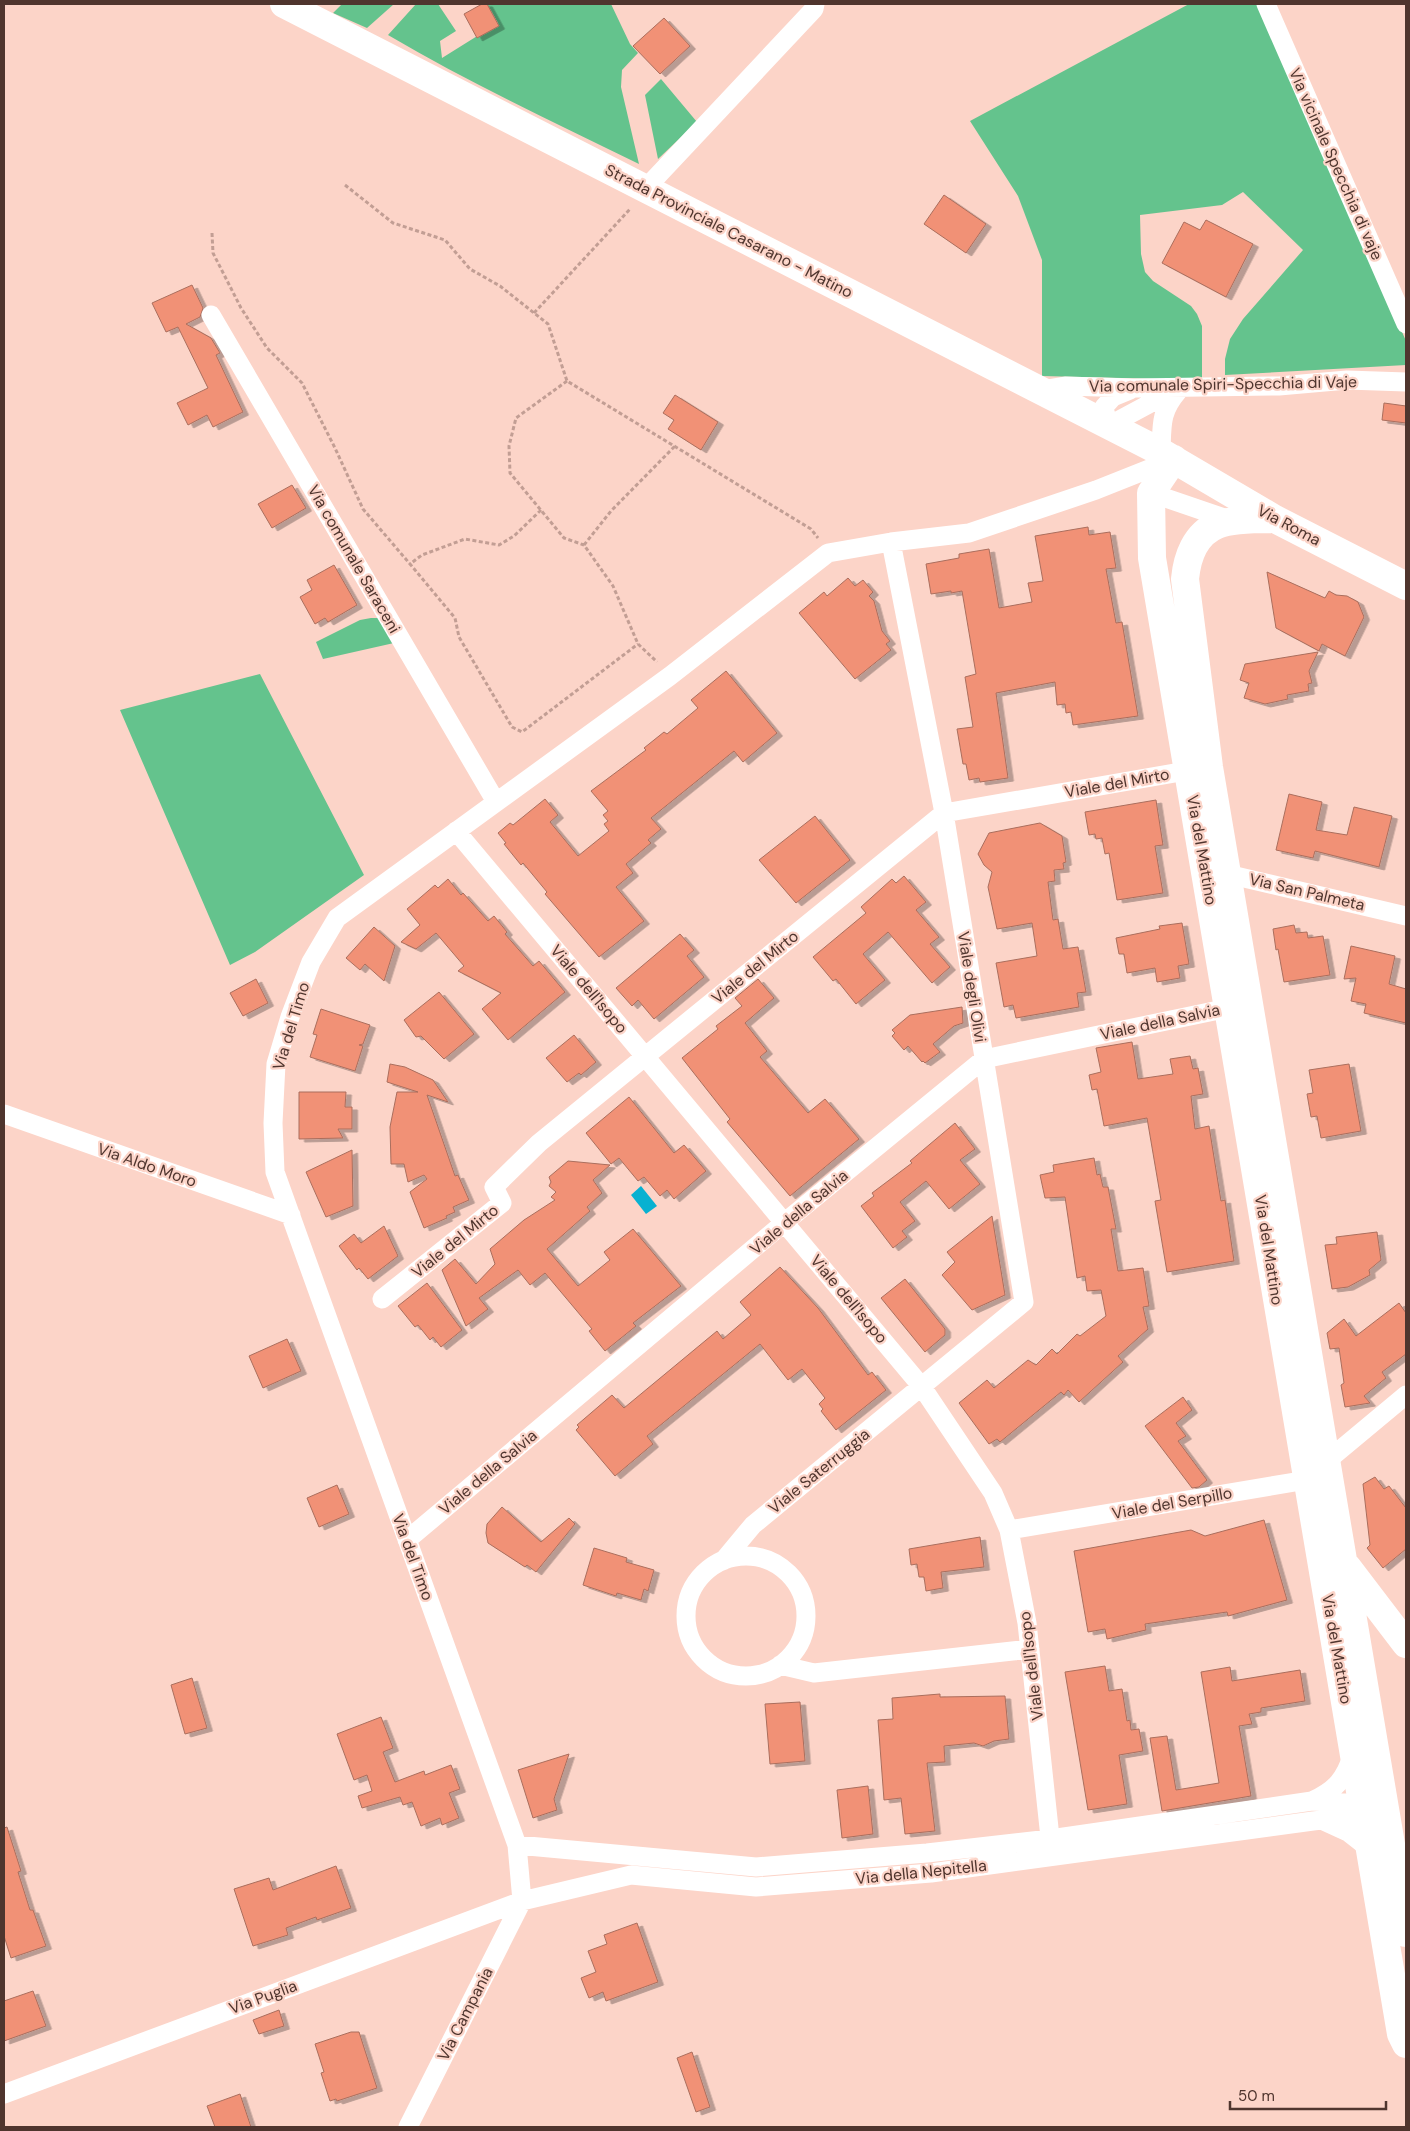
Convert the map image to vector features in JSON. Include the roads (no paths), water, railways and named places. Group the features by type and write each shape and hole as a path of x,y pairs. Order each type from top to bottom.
{"main road":[{"name":"Strada Provinciale Casarano - Matino","path":"284,4 640,196 1041,390 1167,456"},
{"path":"1151,494 1167,456"},
{"name":"Via Roma","path":"1167,456 1275,518 1406,586"},
{"name":"Via del Mattino","path":"1151,494 1152,558 1199,769 1286,1284 1307,1480 1334,1566 1376,1814 1406,1933"},
{"name":"Via del Mattino","path":"1199,769 1185,579 1191,551 1204,534 1217,525 1275,518"},
{"name":"Via del Mattino","path":"1286,1284 1328,1460 1334,1566 1354,1751 1376,1814 1371,1850 1402,2034 1406,2044"},
{"path":"1334,1566 1406,1644"}],"street":[{"path":"640,196 814,9 815,4"},
{"name":"Via vicinale Specchia di vaje","path":"1266,4 1406,324"},
{"name":"Via comunale Saraceni","path":"211,315 496,802"},
{"name":"Via comunale Spiri-Specchia di Vaje","path":"1041,390 1065,386 1181,388 1279,386 1347,380 1406,382"},
{"path":"1133,388 1113,397 1104,407 1108,426 1181,388"},
{"path":"456,831 670,676 828,553 891,542 969,533 1096,490 1167,456 1163,418 1168,403 1181,388"},
{"path":"1151,494 1234,522"},
{"name":"Viale degli Olivi","path":"891,542 944,813 1024,1302 922,1387"},
{"name":"Viale del Mirto","path":"382,1299 502,1204 494,1187 540,1143 944,813 1199,769"},
{"name":"Via del Timo","path":"456,831 337,918 311,962 290,1017 276,1064 273,1123 275,1172 518,1845 522,1900"},
{"name":"Viale dell'Isopo","path":"456,831 922,1387 992,1493 1009,1530 1028,1623 1051,1848"},
{"name":"Via San Palmeta","path":"1217,875 1406,916"},
{"name":"Viale della Salvia","path":"407,1540 785,1222 984,1059 1239,1005"},
{"name":"Via Aldo Moro","path":"4,1114 291,1215"},
{"name":"Viale Saterruggia","path":"723,1561 742,1556 761,1558 779,1566 794,1579 803,1596 807,1615 804,1634 795,1652 780,1666 762,1674 742,1676 723,1672 706,1661 693,1645 687,1626 687,1606 693,1587 706,1572 723,1561 753,1524 922,1387"},
{"path":"1307,1480 1406,1395"},
{"name":"Viale del Serpillo","path":"1009,1530 1307,1480"},
{"path":"780,1666 814,1673 1030,1649"},
{"name":"Via della Nepitella","path":"522,1900 631,1875 756,1887 931,1873 1051,1848 1312,1801 1328,1794 1339,1783 1348,1770 1354,1751"},
{"name":"Via della Nepitella","path":"1312,1801 1346,1803 1376,1814"},
{"name":"Via della Nepitella","path":"518,1845 756,1866 927,1853 1051,1848 1376,1814"},
{"path":"1321,1820 1348,1832 1371,1850"},
{"name":"Via Puglia","path":"4,2094 522,1900"},
{"name":"Via Campania","path":"408,2127 522,1900"}],"water":[{"path":"641,1186 657,1206 646,1214 631,1195"}]}
